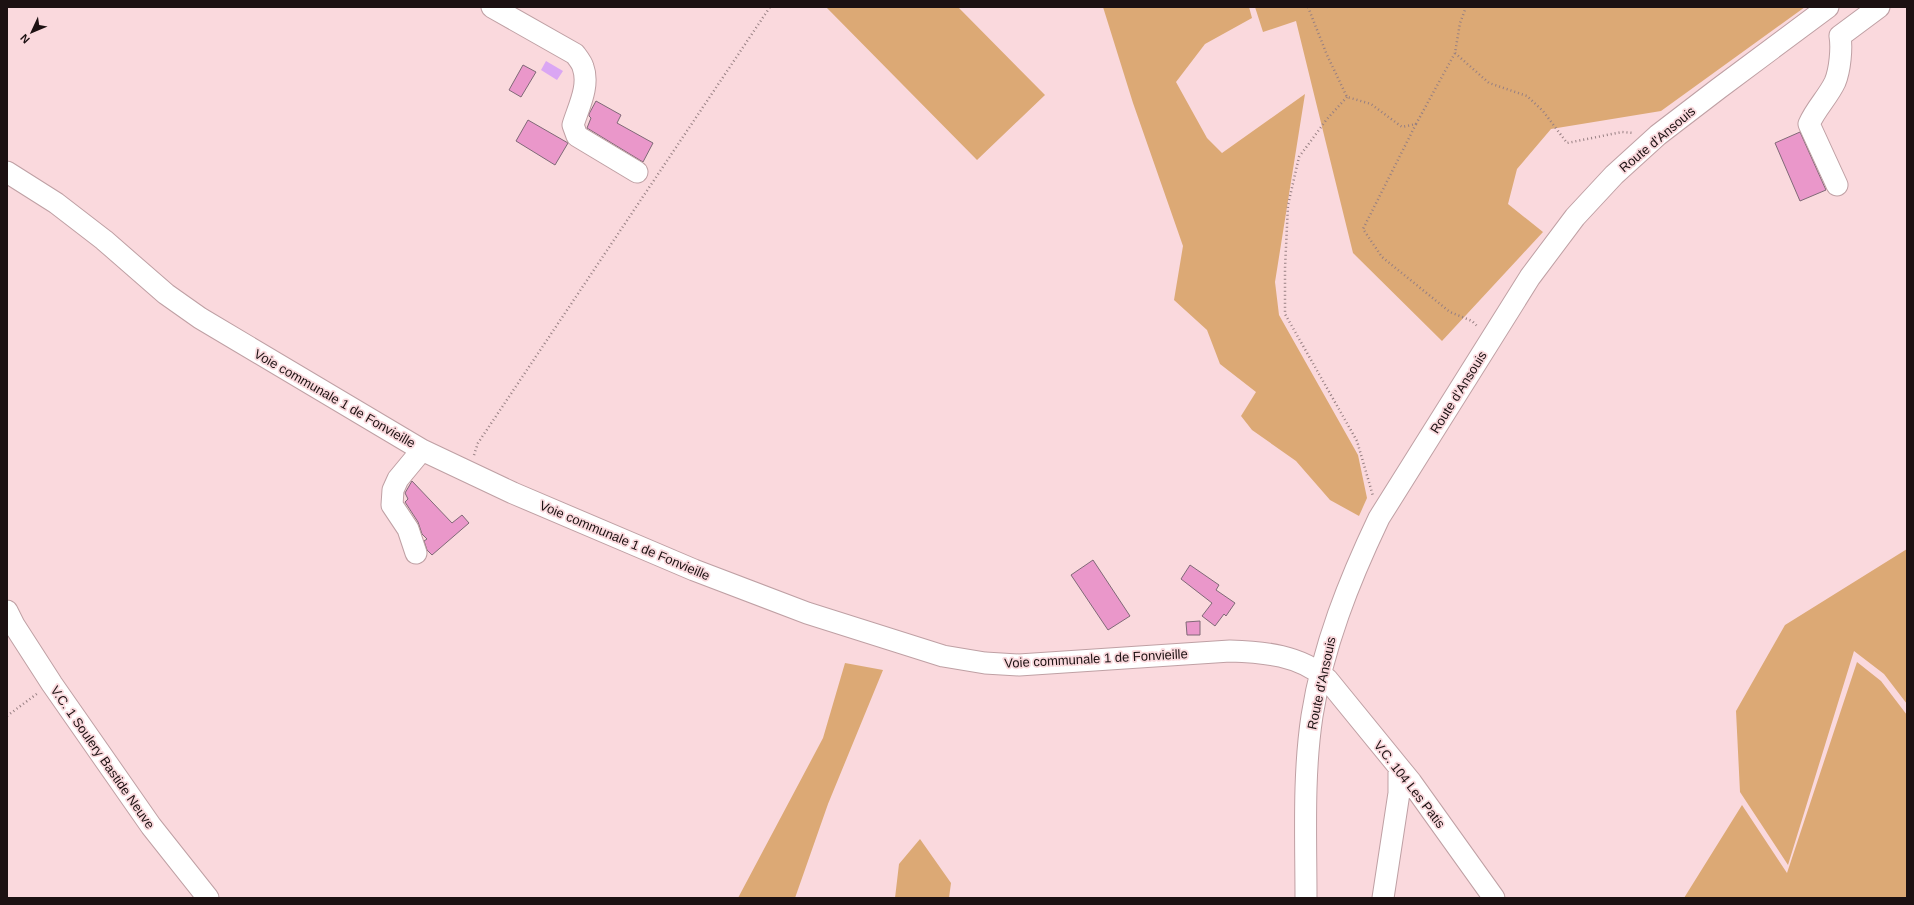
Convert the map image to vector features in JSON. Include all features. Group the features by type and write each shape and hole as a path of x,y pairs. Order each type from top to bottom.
{"street":[{"path":"492,7 575,54 583,66 586,76 584,93 573,125 577,136 637,172"},
{"name":"Route d'Ansouis","path":"1306,898 1306,785 1312,715 1329,641 1341,603 1359,559 1379,518 1530,277 1575,217 1614,175 1658,135 1828,7"},
{"path":"1837,185 1809,124 1835,81 1842,46 1840,36 1879,7"},
{"name":"Voie communale 1 de Fonvieille","path":"7,172 56,203 104,240 166,294 200,318 422,450 468,472 694,570 807,612 943,656 985,663 1019,665 1230,651 1262,652 1299,661 1321,674"},
{"path":"416,553 408,529 392,505 393,490 398,479 422,450"},
{"name":"V.C. 1 Soulery Bastide Neuve","path":"7,611 14,625 52,684 151,826 208,898"},
{"name":"V.C. 104 Les Patis","path":"1321,674 1399,768 1494,898"},
{"path":"1383,898 1398,793 1399,768"}],"path":[{"path":"468,472 478,443 770,7"},
{"path":"1308,7 1327,55 1347,97 1371,104 1402,127 1416,124"},
{"path":"1466,7 1460,23 1455,53 1416,124 1363,229 1382,257 1450,312 1472,321 1491,339"},
{"path":"1455,53 1489,83 1527,96 1543,111 1567,143 1622,132 1658,135"},
{"path":"1347,97 1326,119 1299,157 1288,205 1284,268 1285,314 1357,441 1379,518"},
{"path":"7,716 52,684"}],"shaded area":[{"path":"826,7 958,7 1045,95 977,160"},
{"path":"1103,7 1249,7 1252,18 1205,44 1176,82 1207,138 1222,153 1305,94 1275,282 1279,315 1358,455 1367,498 1359,516 1330,500 1296,461 1252,430 1241,416 1256,392 1220,364 1207,330 1174,300 1183,246 1133,103"},
{"path":"1255,7 1805,7 1661,111 1551,129 1517,169 1508,204 1543,232 1442,341 1353,253 1296,21 1263,32"},
{"path":"546,61 563,71 557,80 541,70"},
{"path":"1907,549 1907,704 1884,674 1854,651 1788,865 1740,792 1736,711 1785,625"},
{"path":"1857,662 1881,681 1907,715 1907,898 1684,898 1742,805 1787,873"},
{"path":"845,663 883,670 828,804 795,898 738,898 823,738"},
{"path":"920,839 951,883 949,898 895,898 899,864"}],"building":[{"path":"523,65 536,72 521,97 509,90"},
{"path":"596,101 621,115 617,123 653,143 643,162 587,128 591,118 589,114"},
{"path":"528,120 568,143 555,165 516,141"},
{"path":"1800,132 1826,190 1800,201 1775,143"},
{"path":"412,481 452,523 462,515 469,523 432,555 427,550 424,541 427,539 422,534 418,522 405,502 408,499 405,493"},
{"path":"1093,560 1130,616 1108,630 1071,575"},
{"path":"1190,565 1219,585 1216,590 1235,603 1226,616 1224,614 1215,626 1202,616 1212,603 1181,579"},
{"path":"1200,621 1200,635 1187,635 1186,622"}]}
